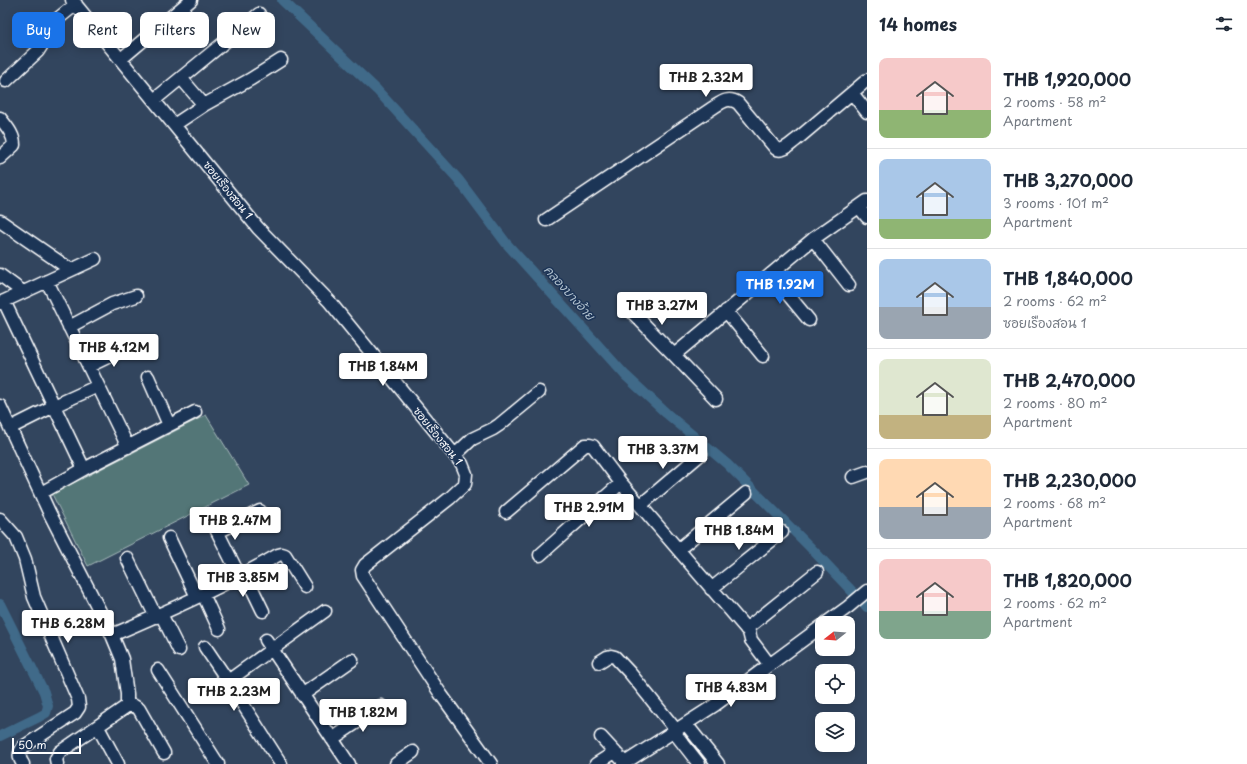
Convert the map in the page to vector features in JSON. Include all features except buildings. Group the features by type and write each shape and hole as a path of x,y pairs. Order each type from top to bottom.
{"street":[{"path":"121,59 191,0"},
{"path":"6,81 38,51 47,38 49,30 55,21 74,2"},
{"name":"ซอยเรืองสอน 1","path":"74,2 258,228 329,301 462,464 466,474 465,484 450,498 365,565 362,570 363,576 440,693 491,764"},
{"path":"154,100 218,48"},
{"path":"174,125 204,105 251,79 281,60"},
{"path":"181,78 204,105"},
{"path":"546,220 728,99 738,103 776,149 780,150 796,140 867,80"},
{"path":"852,93 867,112"},
{"path":"0,118 14,139 14,145 0,158"},
{"path":"674,355 814,239 863,204 867,217"},
{"path":"0,221 71,270"},
{"path":"814,239 850,285"},
{"path":"84,468 2,302 95,259"},
{"path":"771,274 809,320"},
{"path":"0,275 23,292"},
{"path":"47,281 128,447"},
{"path":"69,327 112,304 136,296"},
{"path":"726,311 763,356"},
{"path":"633,313 716,399"},
{"path":"89,366 128,347"},
{"path":"148,377 169,425"},
{"path":"10,428 98,386"},
{"path":"454,455 472,439 499,425 538,392"},
{"path":"0,406 40,493 112,635 122,659 127,694 127,706"},
{"path":"40,493 84,468 195,412"},
{"path":"506,512 584,445 593,446 622,483 748,631 751,640 773,661"},
{"path":"641,505 701,454"},
{"path":"853,477 867,472"},
{"path":"540,554 622,483"},
{"path":"678,549 746,493"},
{"path":"218,532 260,511"},
{"path":"209,515 263,611"},
{"path":"0,519 16,537 25,558 34,597 78,699 79,707 75,713 23,747 19,753 20,760 23,764"},
{"path":"711,589 782,532"},
{"path":"169,538 219,629"},
{"path":"112,635 200,596 282,554 285,555 305,587"},
{"path":"127,558 179,650"},
{"path":"748,631 817,572"},
{"path":"836,616 867,591"},
{"path":"228,681 269,645 325,611"},
{"path":"602,737 624,764 715,705 815,631"},
{"path":"269,645 349,764"},
{"path":"205,647 281,764"},
{"path":"599,662 607,657 611,656 615,658 678,729 718,764"},
{"path":"302,695 352,660"},
{"path":"158,670 218,764"},
{"path":"57,764 56,759 60,752 127,706 134,706 139,709 164,753"},
{"path":"332,739 381,706"},
{"path":"98,727 118,764"},
{"path":"678,729 699,764"},
{"path":"396,764 413,752"},
{"path":"596,764 615,752"}],"green space":[{"path":"206,415 249,485 88,566 52,494"}],"waterway":[{"name":"คลองบางอ้าย","path":"282,0 377,90 458,179 506,243 625,375 666,413 727,464 809,546 867,607"},
{"path":"0,604 44,692 48,706 46,713 0,736"}]}
